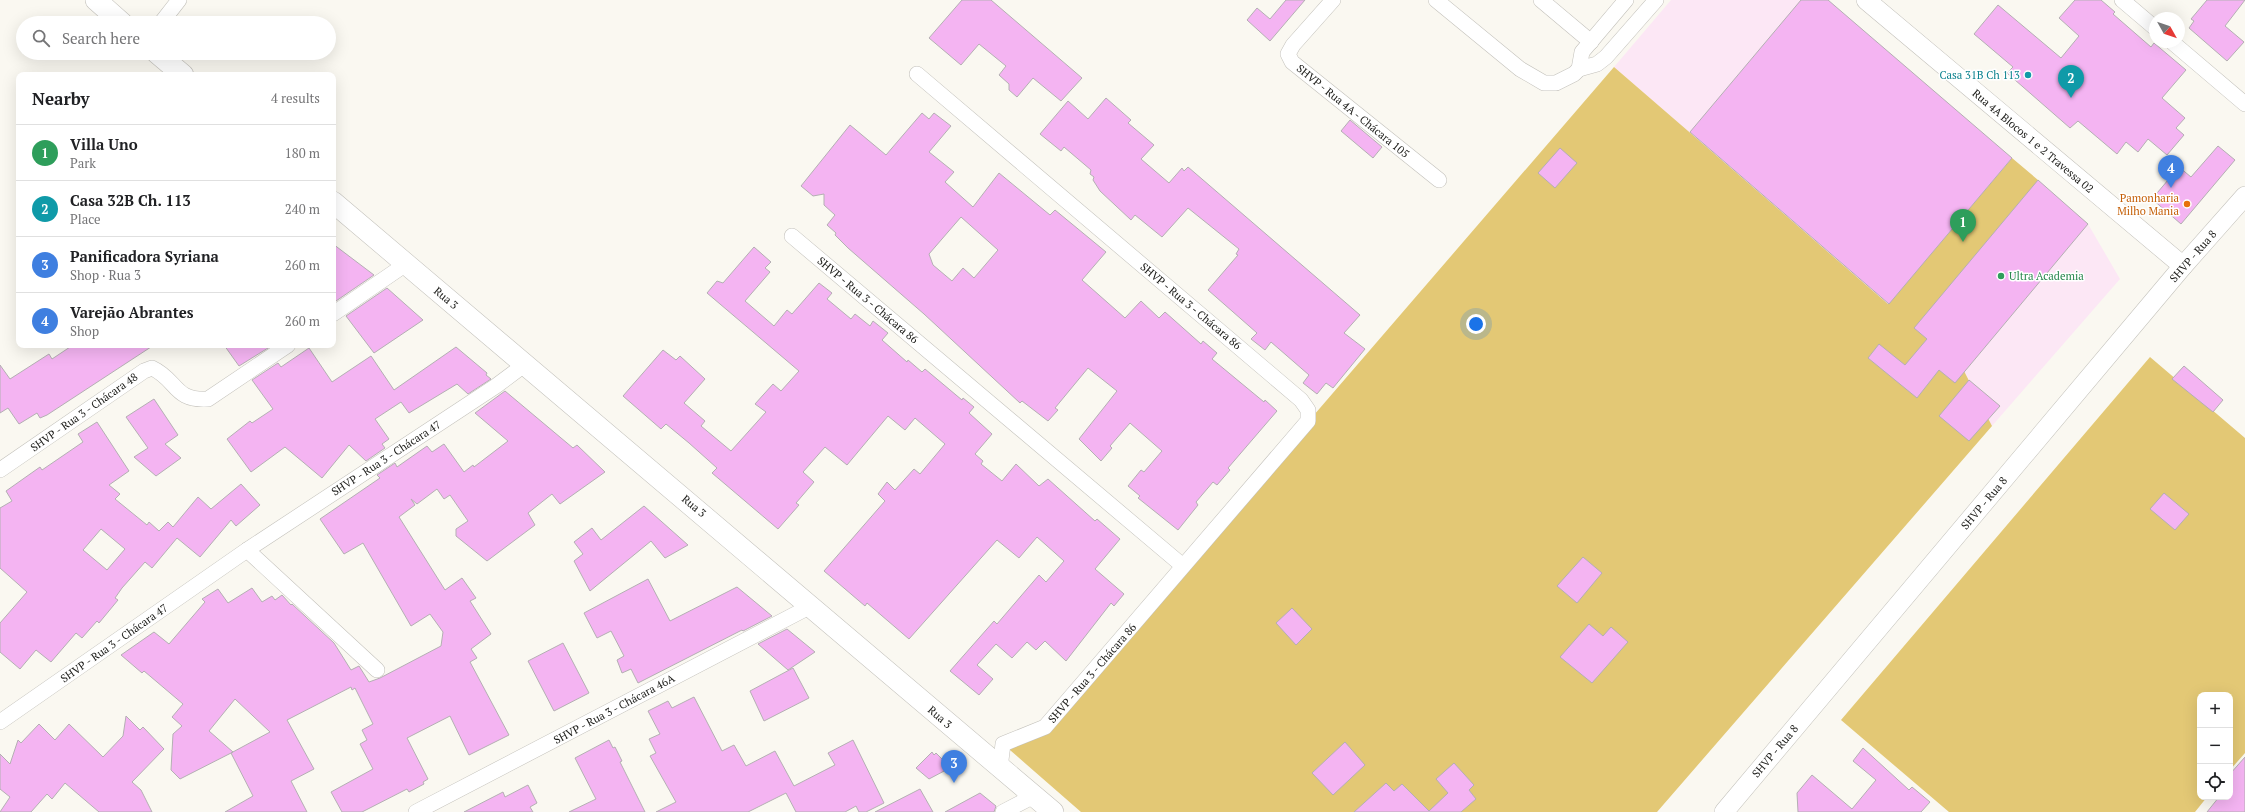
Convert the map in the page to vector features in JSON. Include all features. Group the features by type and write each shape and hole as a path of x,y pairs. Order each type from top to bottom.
{"main road":[{"path":"96,0 114,16"},
{"path":"165,60 179,72"},
{"name":"Rua 3","path":"336,205 1053,812"}],"street":[{"path":"166,16 179,0"},
{"name":"SHVP - Rua 4A - Chácara 105","path":"1333,0 1293,45 1288,54 1292,62 1439,180"},
{"path":"1436,0 1534,79 1544,83 1556,82 1569,78 1579,69 1597,64 1606,57 1656,0"},
{"path":"1541,0 1590,42"},
{"path":"1579,69 1582,52 1626,0"},
{"path":"1633,0 1646,11"},
{"name":"Rua 4A Blocos 1 e 2 Travessa 02","path":"1866,0 2183,266"},
{"path":"2122,0 2149,23"},
{"path":"2179,48 2245,104"},
{"name":"SHVP - Rua 3 - Chácara 86","path":"918,74 1302,400 1308,410 1308,421 1045,727 1003,744 1000,768"},
{"name":"SHVP - Rua 8","path":"1724,812 2183,266 2245,196"},
{"name":"SHVP - Rua 3 - Chácara 86","path":"792,236 1183,566"},
{"path":"336,312 406,264"},
{"name":"SHVP - Rua 3 - Chácara 48","path":"0,470 144,371 152,368 160,372 183,396 194,400 208,399 284,348"},
{"name":"SHVP - Rua 3 - Chácara 47","path":"0,722 247,550 496,386 524,365"},
{"path":"247,550 377,670"},
{"name":"SHVP - Rua 3 - Chácara 46A","path":"416,812 811,606"},
{"path":"1003,812 1034,796"}],"shaded area":[{"path":"1671,0 1828,0 2088,224 2120,279 1992,426 1964,371 1614,67"},
{"path":"1614,67 1888,304 2012,158 2038,180 1964,371 1992,426 1657,812 1081,812 1003,744 1045,727"},
{"path":"2150,357 2245,438 2245,753 2233,767 2233,692 2197,692 2197,800 2205,800 2195,812 1949,812 1841,720"}],"building":[{"path":"962,0 991,0 1082,78 1061,101 1033,78 1017,97 1009,90 1009,84 999,75 1006,66 979,44 961,65 929,38"},
{"path":"1286,0 1305,0 1270,41 1247,20 1257,8 1270,19"},
{"path":"1801,0 1828,0 2012,158 1889,304 1690,132"},
{"path":"2075,0 2101,0 2115,12 2113,14 2149,45 2149,48 2160,48 2186,70 2162,98 2185,118 2176,128 2184,135 2167,155 2148,139 2138,152 2126,142 2117,154 2078,121 2070,128 2007,73 2013,67 1974,34 1998,5 2061,58 2079,36 2059,18"},
{"path":"2207,0 2245,0 2225,26 2244,42 2227,61 2189,28 2194,21 2191,19"},
{"path":"1106,98 1131,120 1128,123 1154,145 1141,159 1169,183 1182,168 1184,171 1188,167 1360,315 1344,333 1365,349 1333,388 1326,383 1317,394 1303,383 1309,375 1271,342 1265,350 1251,339 1257,333 1208,290 1238,255 1236,254 1239,249 1188,208 1162,237 1135,215 1131,220 1100,191 1093,180 1094,177 1090,174 1091,170 1064,147 1061,151 1040,134 1068,101 1088,119"},
{"path":"922,113 929,119 934,113 951,126 929,152 954,172 945,182 973,207 999,173 1050,215 1055,210 1106,252 1082,280 1125,318 1141,301 1159,318 1165,312 1201,344 1203,341 1217,353 1212,359 1277,411 1228,468 1230,470 1217,485 1213,482 1196,502 1198,505 1178,530 1138,498 1140,496 1128,486 1141,470 1144,472 1162,451 1130,423 1110,446 1112,448 1101,461 1079,439 1117,391 1088,368 1055,408 1058,410 1048,421 1022,401 1020,403 924,314 848,248 835,235 836,233 827,225 835,215 824,205 824,194 813,196 801,186 850,125 886,155","holes":["961,217 998,250 974,278 963,268 952,281 933,265 929,254"]},
{"path":"1350,120 1382,147 1373,158 1341,131"},
{"path":"2218,146 2235,160 2181,224 2152,199 2179,167 2191,177"},
{"path":"1560,148 1577,163 1555,188 1538,173"},
{"name":"Ultra Academia","path":"2038,180 2088,224 1955,383 1939,370 1917,398 1868,358 1879,344 1905,365 1927,339 1914,328"},
{"path":"336,246 374,275 336,301"},
{"path":"754,247 771,262 765,268 770,272 745,301 774,326 787,310 792,314 819,283 832,293 827,299 851,319 855,314 870,326 873,321 888,333 882,340 907,362 908,360 922,372 925,369 962,400 963,398 974,407 969,413 992,434 975,454 983,461 981,464 1002,481 1016,464 1039,486 1048,479 1095,521 1097,519 1120,539 1095,569 1124,594 1114,606 1111,603 1066,661 1045,641 1036,650 1027,642 1012,658 996,644 977,665 993,679 979,695 950,671 994,621 997,624 1039,575 1046,582 1064,561 1037,537 1019,558 997,540 909,639 867,603 865,606 824,571 885,501 878,494 887,482 895,490 914,469 920,474 945,444 915,418 905,430 888,416 847,465 825,447 803,472 814,482 796,503 799,505 778,529 712,473 717,468 689,443 666,424 661,429 623,396 663,350 676,360 680,356 705,379 684,403 705,421 701,426 731,451 766,412 755,404 773,384 781,391 799,371 707,293 717,281 723,283"},
{"path":"387,288 423,320 374,353 346,316"},
{"path":"456,347 487,373 486,375 491,379 468,394 457,384 409,413 401,402 375,419 389,439 382,444 385,448 366,461 349,445 322,478 285,447 251,472 227,439 250,421 252,423 273,409 252,380 278,363 281,367 309,348 332,382 371,356 394,390"},
{"path":"68,348 149,348 47,415 40,418 37,413 19,424 8,408 0,413 0,365 10,379 49,354 52,359"},
{"path":"226,348 268,348 239,366"},
{"path":"2184,366 2223,400 2213,412 2172,379"},
{"path":"1969,380 2000,406 1969,441 1939,416"},
{"path":"505,391 573,448 577,445 605,472 560,504 552,494 528,513 535,525 487,561 456,536 456,529 468,521 450,495 444,499 437,489 417,504 411,499 415,505 399,517 445,590 462,578 476,598 470,601 491,634 471,649 477,658 470,662 509,735 469,755 450,716 407,738 428,779 423,782 424,784 409,792 407,789 362,812 342,812 331,792 373,769 360,744 367,740 362,730 373,724 355,688 352,690 351,687 287,720 314,769 291,781 307,812 225,812 253,796 231,753 180,779 171,770 173,734 182,726 172,717 183,704 144,671 142,673 121,655 154,632 169,644 205,602 202,599 218,589 228,603 252,588 262,602 272,596 275,600 282,595 291,605 292,604 334,643 351,670 359,666 369,682 380,678 441,646 443,632 430,614 411,626 363,543 344,554 320,519 380,478 377,475 395,463 397,467 427,446 432,452 444,444 464,472 473,465 474,467 508,441 475,413","holes":["235,699 270,732 233,752 209,731"]},
{"path":"154,399 178,435 165,444 181,458 156,476 134,457 148,448 126,417"},
{"path":"97,422 129,471 109,485 120,494 115,499 147,525 149,522 159,531 168,522 173,527 198,497 211,509 241,484 260,505 236,526 231,520 200,557 177,538 152,568 145,562 122,588 115,598 118,600 99,623 97,621 82,638 76,633 51,662 36,650 20,669 0,652 0,623 27,592 0,568 0,508 12,501 6,491 40,467 42,470 83,442 78,434","holes":["101,529 125,549 107,570 83,550"]},
{"path":"2164,493 2189,514 2175,530 2150,509"},
{"path":"644,506 688,545 665,558 651,541 590,591 574,561 583,554 574,542 592,528 601,540"},
{"path":"1583,557 1602,573 1577,603 1557,586"},
{"path":"648,579 670,621 737,587 772,616 638,683 631,669 622,673 617,660 624,656 611,631 597,638 584,613"},
{"path":"1292,608 1312,629 1296,645 1276,623"},
{"path":"1589,624 1603,636 1611,627 1628,642 1592,683 1560,657"},
{"path":"787,629 815,652 788,670 758,644"},
{"path":"563,643 589,693 554,711 528,661"},
{"path":"793,668 809,698 764,721 750,691"},
{"path":"694,697 722,751 734,745 746,766 775,751 794,786 835,765 828,753 853,740 884,803 866,812 859,812 856,806 845,812 796,812 786,793 748,812 656,812 676,802 650,756 656,753 649,739 660,734 648,711 668,701 672,708"},
{"path":"126,716 140,730 143,727 164,749 132,782 141,790 152,812 99,812 65,783 52,799 47,794 31,812 0,812 10,797 0,789 0,754 10,764 18,740 21,743 39,724 55,740 69,724 103,757 123,736"},
{"path":"609,740 613,748 615,747 622,761 620,762 645,812 569,812 596,799 575,758"},
{"path":"1345,742 1365,765 1333,795 1312,773"},
{"path":"1863,748 1909,790 1912,787 1930,802 1921,812 1798,812 1797,793 1812,775 1852,809 1876,780 1853,761"},
{"path":"932,752 934,755 936,753 946,763 946,770 929,779 916,768"},
{"path":"2245,757 2245,812 2207,812 2217,800 2233,800 2233,771"},
{"path":"1454,763 1474,785 1469,790 1476,799 1461,812 1354,812 1386,783 1394,791 1402,784 1429,811 1448,793 1436,779"},
{"path":"528,785 537,803 530,807 533,812 464,812 503,792 505,797"},
{"path":"920,789 933,812 875,812"},
{"path":"980,793 996,806 994,812 945,812"}],"place":[{"name":"Casa 31B Ch 113","path":"2028,75"},
{"name":"Casa 32B Ch. 113","path":"2071,98"},
{"name":"Varejão Abrantes","path":"2171,188"},
{"name":"Pamonharia Milho Mania","path":"2187,204"},
{"name":"Villa Uno","path":"1963,242"},
{"name":"Ultra Academia","path":"2001,276"},
{"name":"Panificadora Syriana","path":"954,783"}]}
